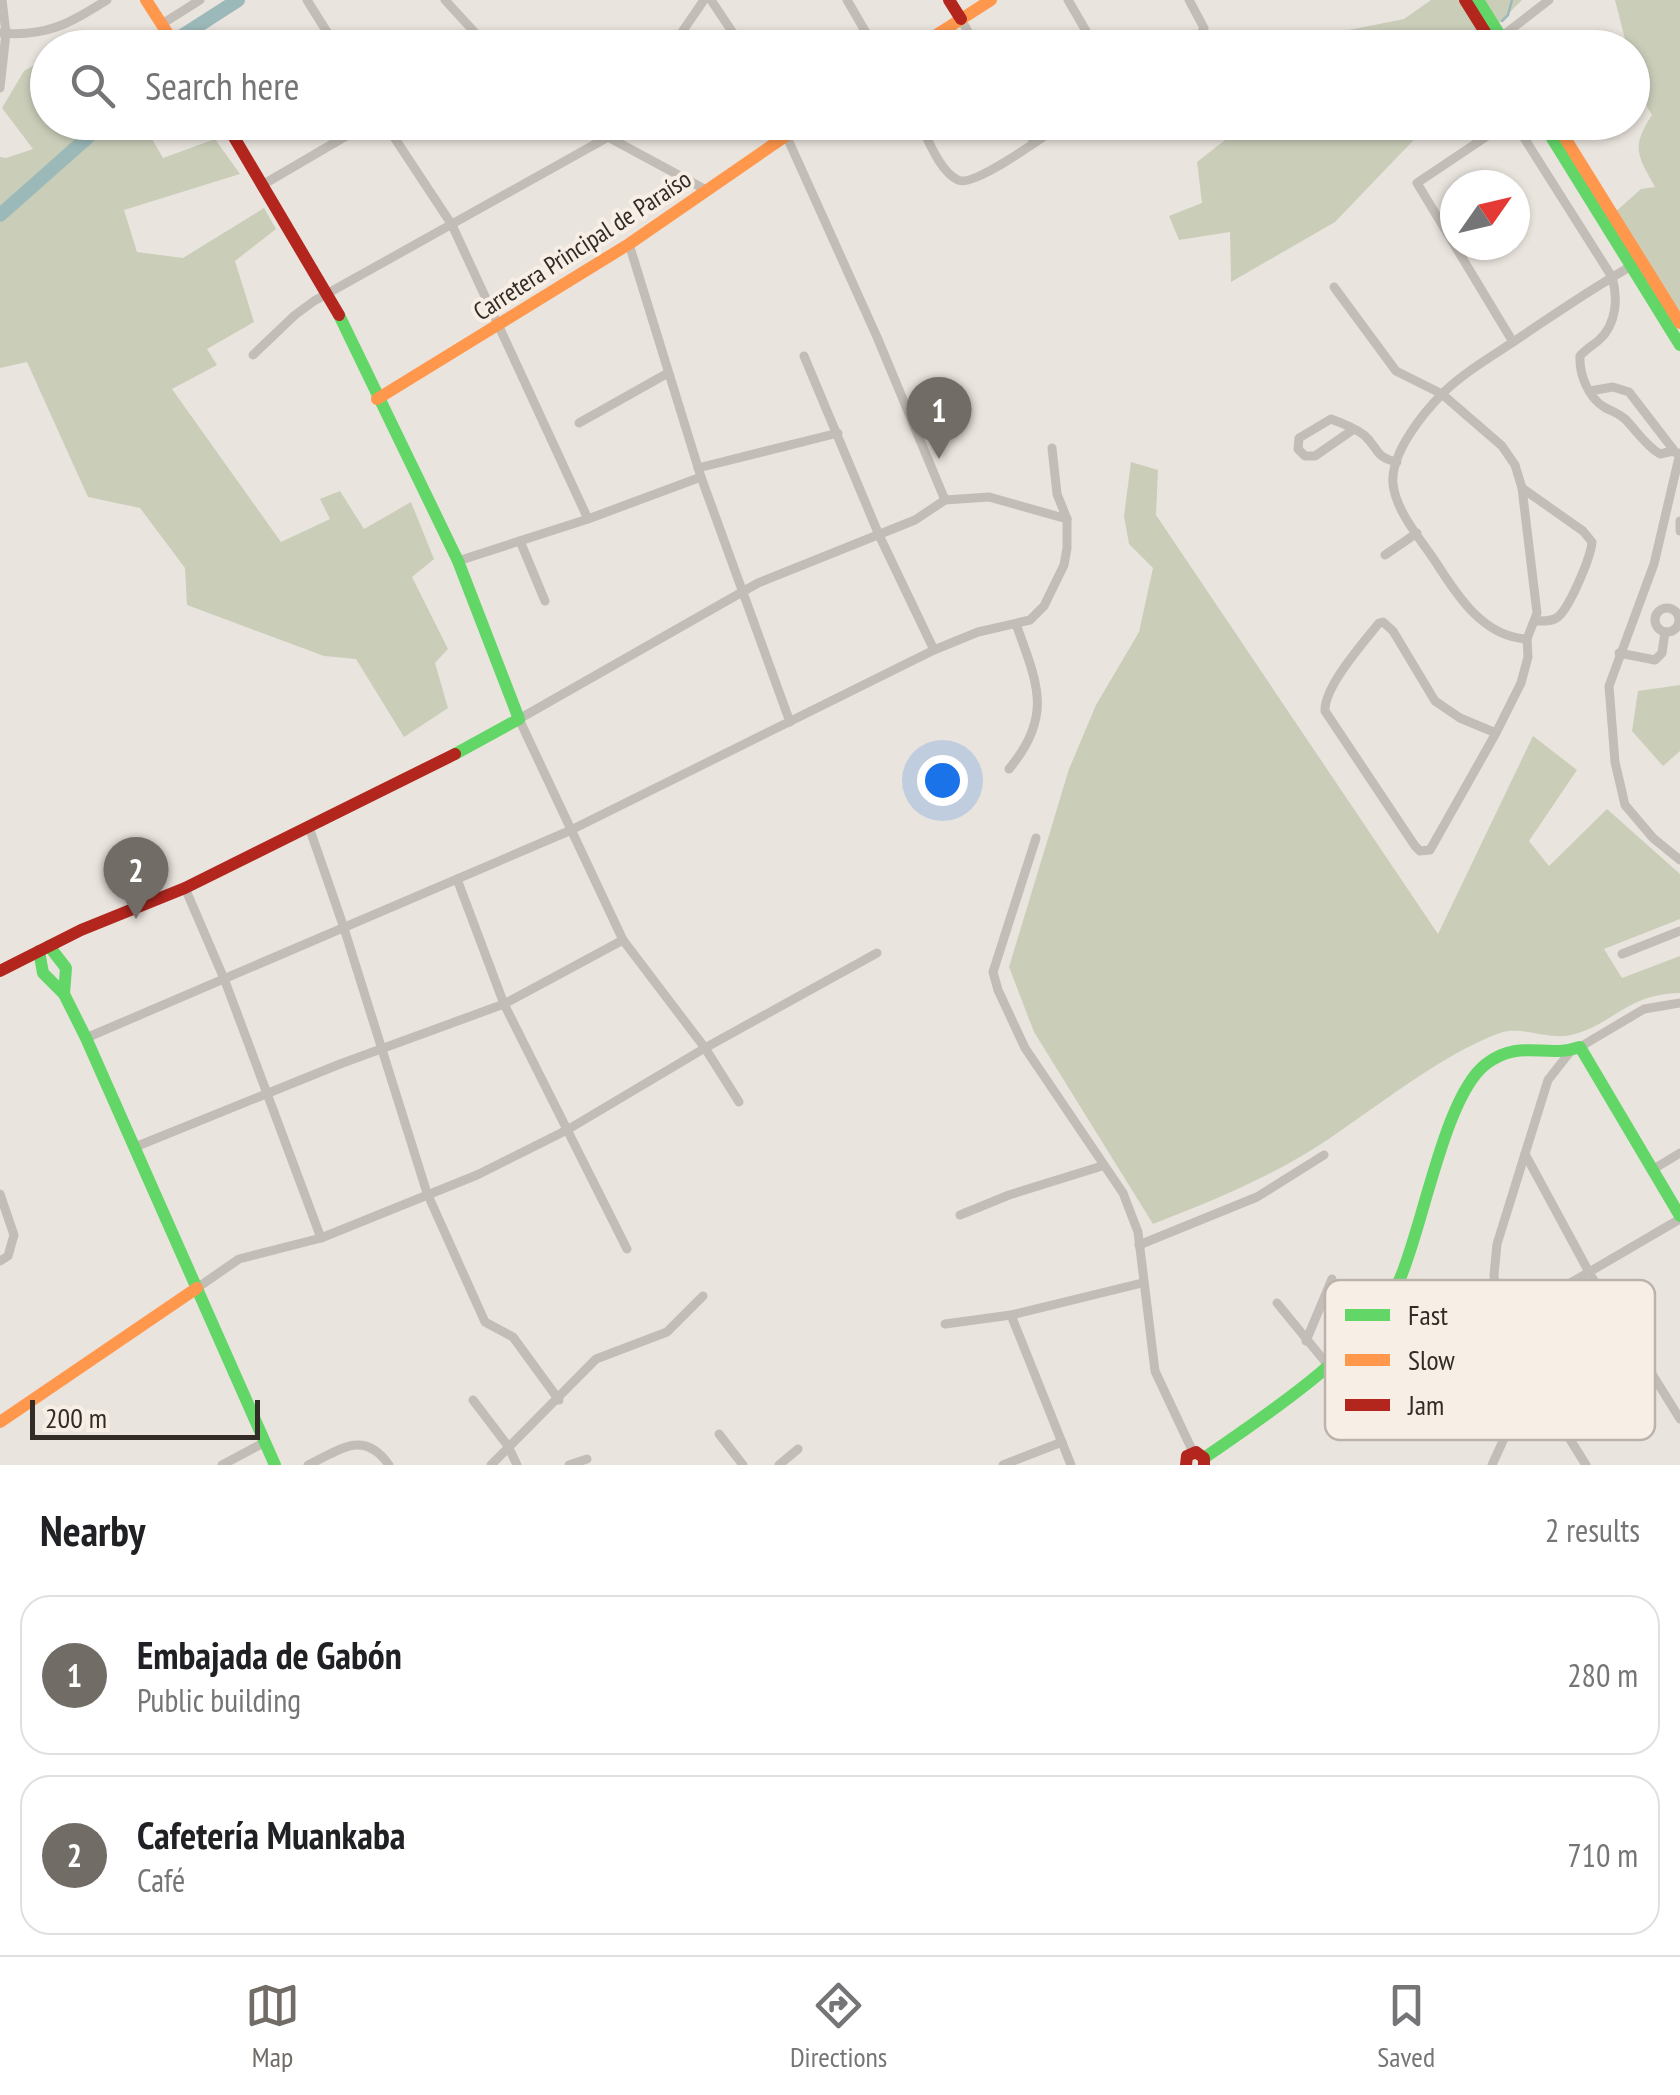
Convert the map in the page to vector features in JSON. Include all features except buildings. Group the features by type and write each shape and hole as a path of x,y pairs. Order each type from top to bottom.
{"street":[{"path":"0,88 2,0"},
{"path":"52,30 107,0"},
{"path":"146,0 166,30"},
{"path":"162,24 200,0"},
{"path":"307,0 325,30"},
{"path":"446,0 473,30"},
{"path":"685,30 708,0 730,30"},
{"path":"847,0 864,30"},
{"path":"949,0 966,30"},
{"path":"943,30 991,0"},
{"path":"1068,0 1086,30"},
{"path":"1188,0 1203,30"},
{"path":"1465,0 1490,30"},
{"path":"1478,0 1494,30"},
{"path":"1516,30 1549,0"},
{"path":"3,33 30,35"},
{"path":"236,140 328,295 458,561 518,719 623,940 705,1048 738,1102"},
{"path":"264,184 339,140"},
{"path":"396,140 452,225 588,519"},
{"path":"253,354 295,314 603,140"},
{"path":"614,140 708,191"},
{"name":"Carretera Principal de Paraíso","path":"377,400 629,244 778,140"},
{"path":"801,140 946,500"},
{"path":"929,140 948,172 965,182 1037,140"},
{"path":"1482,140 1416,184 1513,342"},
{"path":"1523,140 1612,276 1617,300 1612,318 1606,332 1580,356 1580,370 1590,391 1656,452 1677,453"},
{"path":"1554,140 1680,323"},
{"path":"1565,140 1680,344"},
{"path":"629,244 699,473 790,722"},
{"path":"1527,639 1506,636 1474,612 1452,588 1393,486 1397,462 1442,394 1472,368 1636,263"},
{"path":"1334,287 1396,371 1442,394 1509,454 1522,488 1536,600 1521,682 1496,733 1435,845 1420,851 1328,719 1324,705 1341,674 1378,623 1383,622 1436,701 1460,718 1496,733"},
{"path":"804,356 879,535 934,650"},
{"path":"579,423 668,372"},
{"path":"1590,391 1620,388 1632,396 1677,453 1654,564 1609,686 1619,790 1632,816 1680,860"},
{"path":"1614,410 1632,396"},
{"path":"1354,430 1315,456 1304,456 1298,450 1299,438 1328,420 1354,430 1370,441 1379,456 1397,462"},
{"path":"458,561 588,519 699,473 838,434"},
{"path":"86,1038 569,831 934,650 978,632 1036,616 1064,565 1067,520 1057,494 1052,448"},
{"path":"1522,488 1583,531 1592,542 1561,613 1553,620 1535,622"},
{"path":"4,968 81,930 185,888 433,766 758,584 915,520 946,500 988,497 1067,520"},
{"path":"1664,522 1680,521 1680,530"},
{"path":"1385,554 1417,533"},
{"path":"520,540 545,600"},
{"path":"1620,653 1656,660 1666,632 1678,625 1677,614 1667,609 1657,614 1637,606"},
{"path":"1657,614 1656,626 1666,632"},
{"path":"1009,769 1038,720 1040,698 1016,624"},
{"path":"309,827 428,1193 485,1322 513,1337 558,1400"},
{"path":"1036,838 993,972 1025,1048 1123,1193 1138,1232 1155,1371 1197,1460 1270,1414 1325,1367"},
{"path":"457,879 504,1004 628,1249"},
{"path":"185,888 225,981 321,1238"},
{"path":"64,994 64,962 81,930"},
{"path":"1622,954 1680,932"},
{"path":"135,1147 504,1004 623,940"},
{"path":"44,948 64,962"},
{"path":"44,948 41,969 64,994 86,1038 276,1465"},
{"path":"0,1422 239,1260 321,1238 477,1175 567,1130 877,953"},
{"path":"4,968 24,964 41,969"},
{"path":"1495,1280 1496,1244 1548,1080 1575,1050 1644,1009 1680,1003"},
{"path":"1400,1280 1465,1085 1486,1062 1520,1048 1575,1050"},
{"path":"1575,1050 1680,1218 1578,1280"},
{"path":"1652,1170 1680,1153"},
{"path":"1526,1154 1594,1280"},
{"path":"1139,1245 1257,1197 1324,1155"},
{"path":"960,1215 1102,1166"},
{"path":"0,1194 12,1226 12,1247 8,1256 0,1260"},
{"path":"0,1231 12,1226"},
{"path":"945,1324 1011,1316 1142,1283"},
{"path":"491,1465 596,1359 667,1332 703,1296"},
{"path":"1306,1341 1325,1296"},
{"path":"1277,1303 1325,1361"},
{"path":"1011,1316 1071,1465"},
{"path":"1655,1378 1680,1418"},
{"path":"473,1400 508,1446 516,1465"},
{"path":"719,1434 743,1465"},
{"path":"1492,1465 1504,1440"},
{"path":"1570,1440 1586,1465"},
{"path":"222,1465 266,1442"},
{"path":"1003,1465 1062,1442"},
{"path":"308,1465 353,1444 367,1446 388,1465"},
{"path":"779,1465 798,1449"},
{"path":"569,1465 587,1459"}],"green space":[{"path":"1431,0 1522,0 1492,30 1349,30 1404,19"},
{"path":"1615,0 1680,0 1680,328 1613,214 1641,189 1655,187 1639,151 1640,140 1650,140 1650,30 1623,30"},
{"path":"30,68 30,140 153,140 163,158 216,140 240,174 124,210 137,252 183,258 264,208 276,229 235,261 254,322 207,349 217,365 172,389 281,542 330,519 320,499 340,491 364,529 411,502 434,559 412,577 448,649 435,663 448,708 404,737 356,659 324,656 187,605 185,568 140,508 88,497 27,362 0,368 0,157 33,149 2,108"},
{"path":"1225,140 1414,140 1335,222 1231,282 1230,232 1179,240 1169,216 1202,203 1197,162"},
{"path":"1131,462 1158,470 1156,515 1438,934 1533,736 1577,770 1529,841 1549,866 1607,809 1680,874 1680,919 1604,949 1622,978 1680,956 1680,993 1647,998 1575,1034 1509,1031 1477,1042 1298,1158 1153,1224 1034,1032 1009,967 1069,769 1096,705 1139,632 1153,568 1129,544 1124,516"},
{"path":"1680,685 1680,751 1663,766 1632,731 1638,691"}],"waterway":[{"path":"191,30 238,0"},
{"path":"1502,21 1512,0"},
{"path":"0,215 85,140"}],"traffic: fast":[{"path":"1478,0 1497,30"},
{"path":"1553,140 1680,345"},
{"path":"339,315 458,561 519,719 455,754"},
{"path":"49,946 66,968 64,994"},
{"path":"39,951 43,973 64,994 86,1038 275,1465"},
{"path":"1399,1280 1458,1104 1471,1080 1486,1064 1510,1052 1580,1047 1680,1216"},
{"path":"1204,1458 1325,1368"}],"traffic: slow":[{"path":"146,0 165,30"},
{"path":"944,30 991,0"},
{"path":"377,399 629,244 780,140"},
{"path":"1566,140 1680,323"},
{"path":"0,1422 197,1288"}],"traffic: jam":[{"path":"949,0 961,19"},
{"path":"1465,0 1484,30"},
{"path":"236,140 339,315"},
{"path":"0,971 81,930 185,888 455,754"},
{"path":"1186,1465 1187,1456 1196,1452 1204,1458 1204,1465"}],"place":[{"name":"Embajada de Gabón","path":"939,459"},
{"name":"Cafetería Muankaba","path":"136,919"}]}
